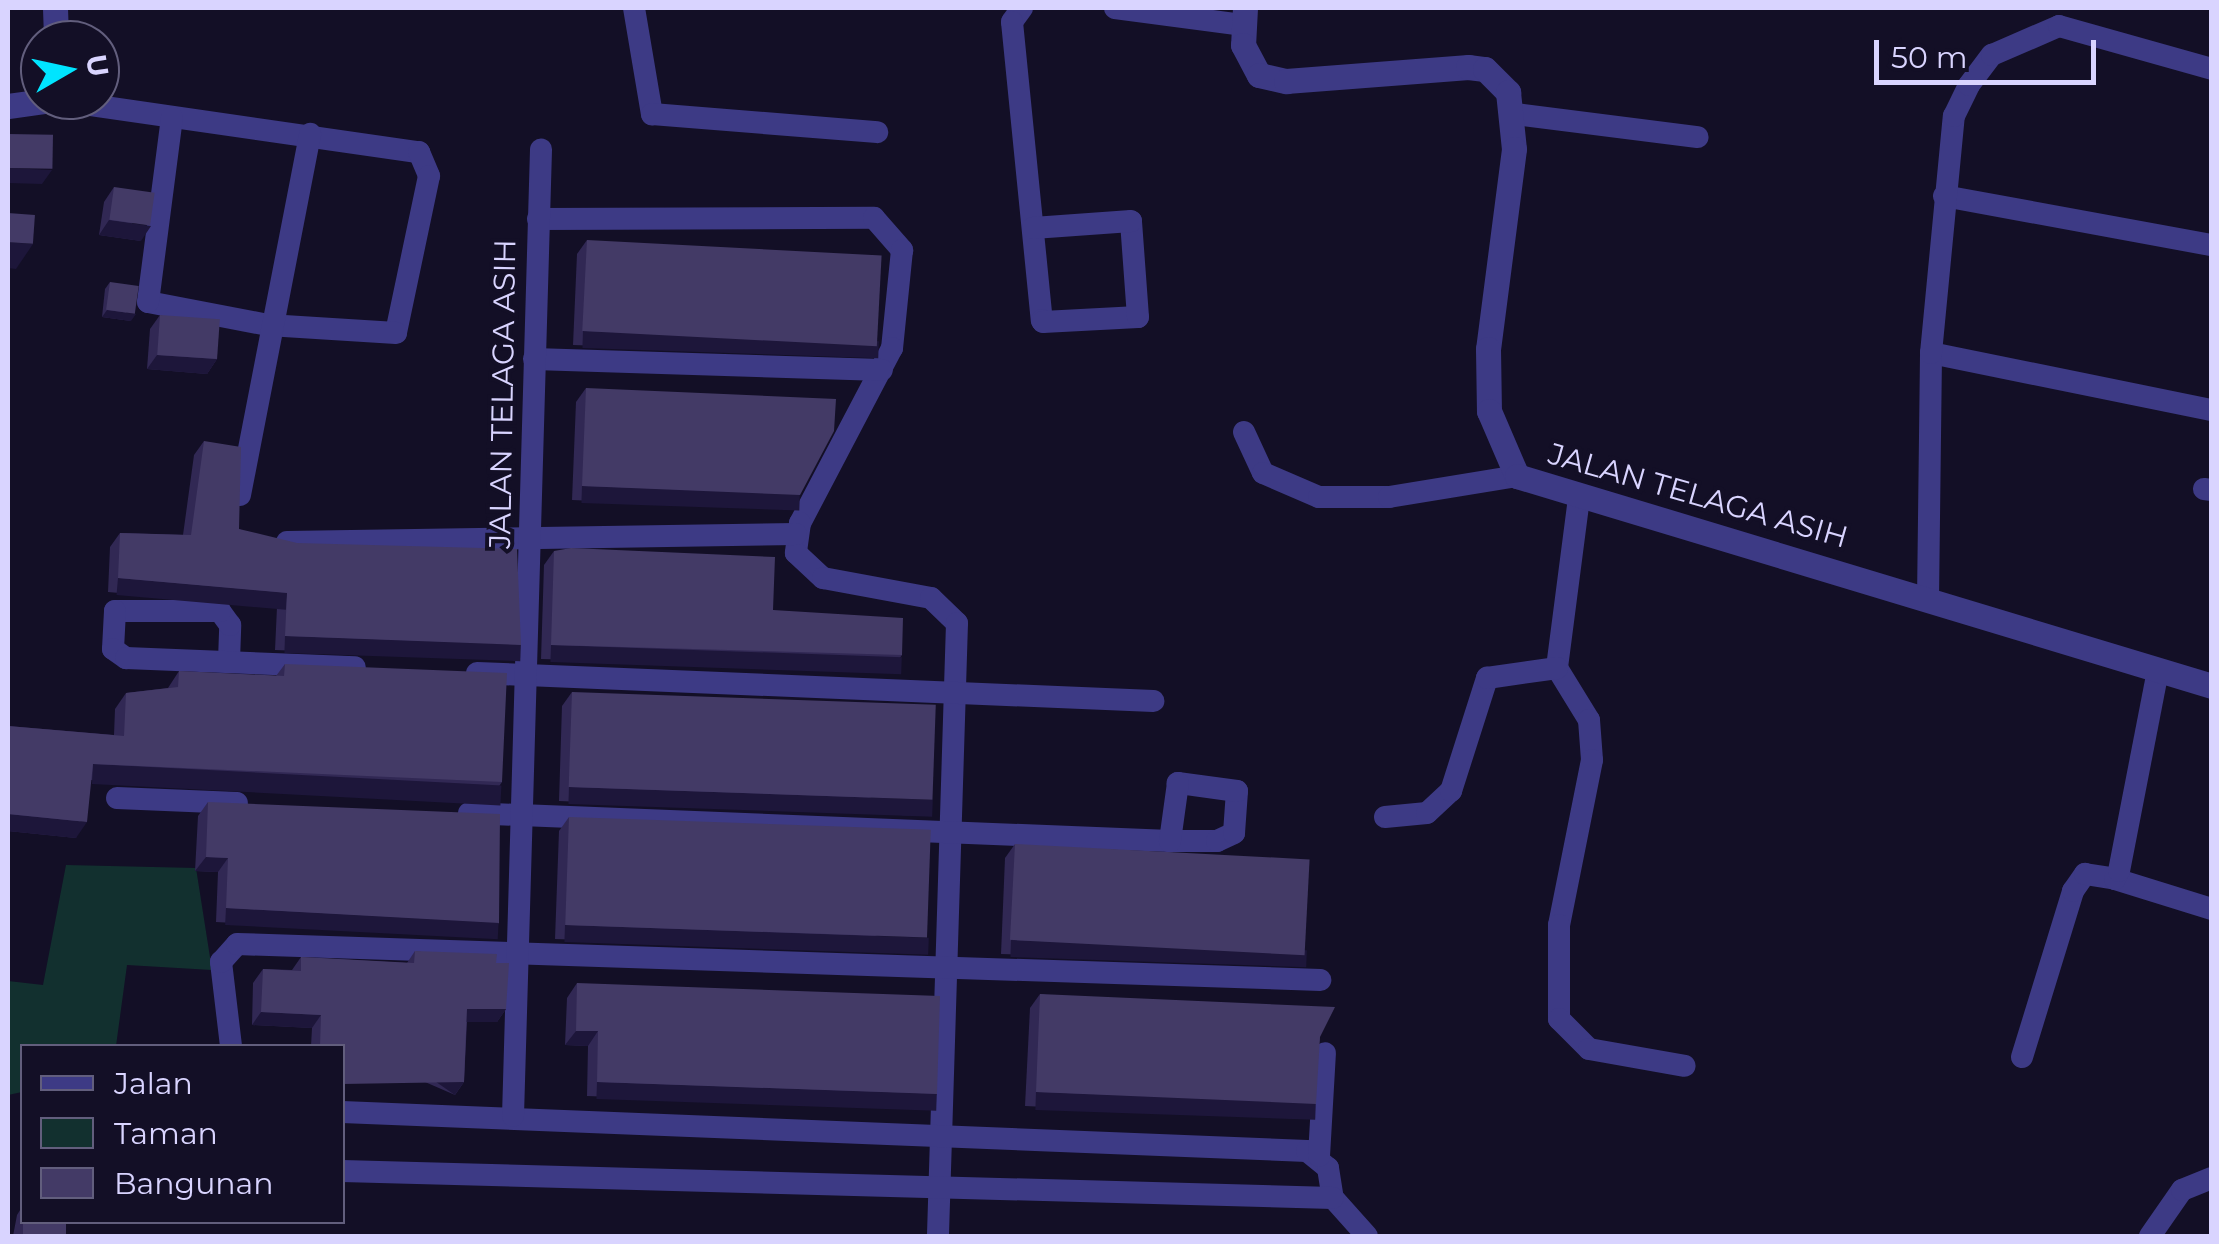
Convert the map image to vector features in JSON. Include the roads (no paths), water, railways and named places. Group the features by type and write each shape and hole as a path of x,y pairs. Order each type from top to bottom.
{"street":[{"path":"634,8 652,114 877,132"},
{"path":"1022,8 1012,22 1044,324 1138,317 1131,222 1034,228"},
{"path":"1116,8 1244,16 1259,75 1486,70 1515,114 1698,137"},
{"path":"1928,600 1930,354 1954,116 1969,85 1992,55 2060,17 2212,70"},
{"path":"120,110 412,149 426,160 401,326 382,338 268,325 148,302 172,118"},
{"name":"JALAN TELAGA ASIH","path":"1515,114 1488,350 1494,434 1517,476 1579,498 2212,686"},
{"path":"240,495 268,325 310,134"},
{"path":"538,220 541,149"},
{"path":"1944,196 2212,245"},
{"name":"JALAN TELAGA ASIH","path":"514,1116 522,815 531,675 538,220 874,218 896,236 905,269 882,370 796,534"},
{"path":"1930,354 2212,410"},
{"path":"534,359 882,370"},
{"path":"1244,432 1262,473 1318,497 1389,497 1517,476"},
{"path":"1579,498 1557,668 1592,736 1559,925 1559,1018 1590,1049 1686,1066"},
{"path":"288,542 796,534 808,572 931,598 949,610 960,642 938,1236"},
{"path":"229,661 230,625 220,611 116,611 118,654 229,661 380,668"},
{"path":"1385,818 1427,813 1451,791 1487,678 1557,668"},
{"path":"2115,879 2158,670"},
{"path":"456,672 1153,702"},
{"path":"117,798 271,805"},
{"path":"445,812 1170,841"},
{"path":"2022,1057 2073,891 2085,874 2212,908"},
{"path":"232,1044 221,962 237,944 949,962 1320,980"},
{"path":"1324,1053 1318,1156 1333,1198 1368,1236"},
{"path":"345,1112 941,1133 1318,1156"},
{"path":"345,1171 940,1181 1333,1198"},
{"path":"2150,1236 2182,1190 2212,1178"}]}
